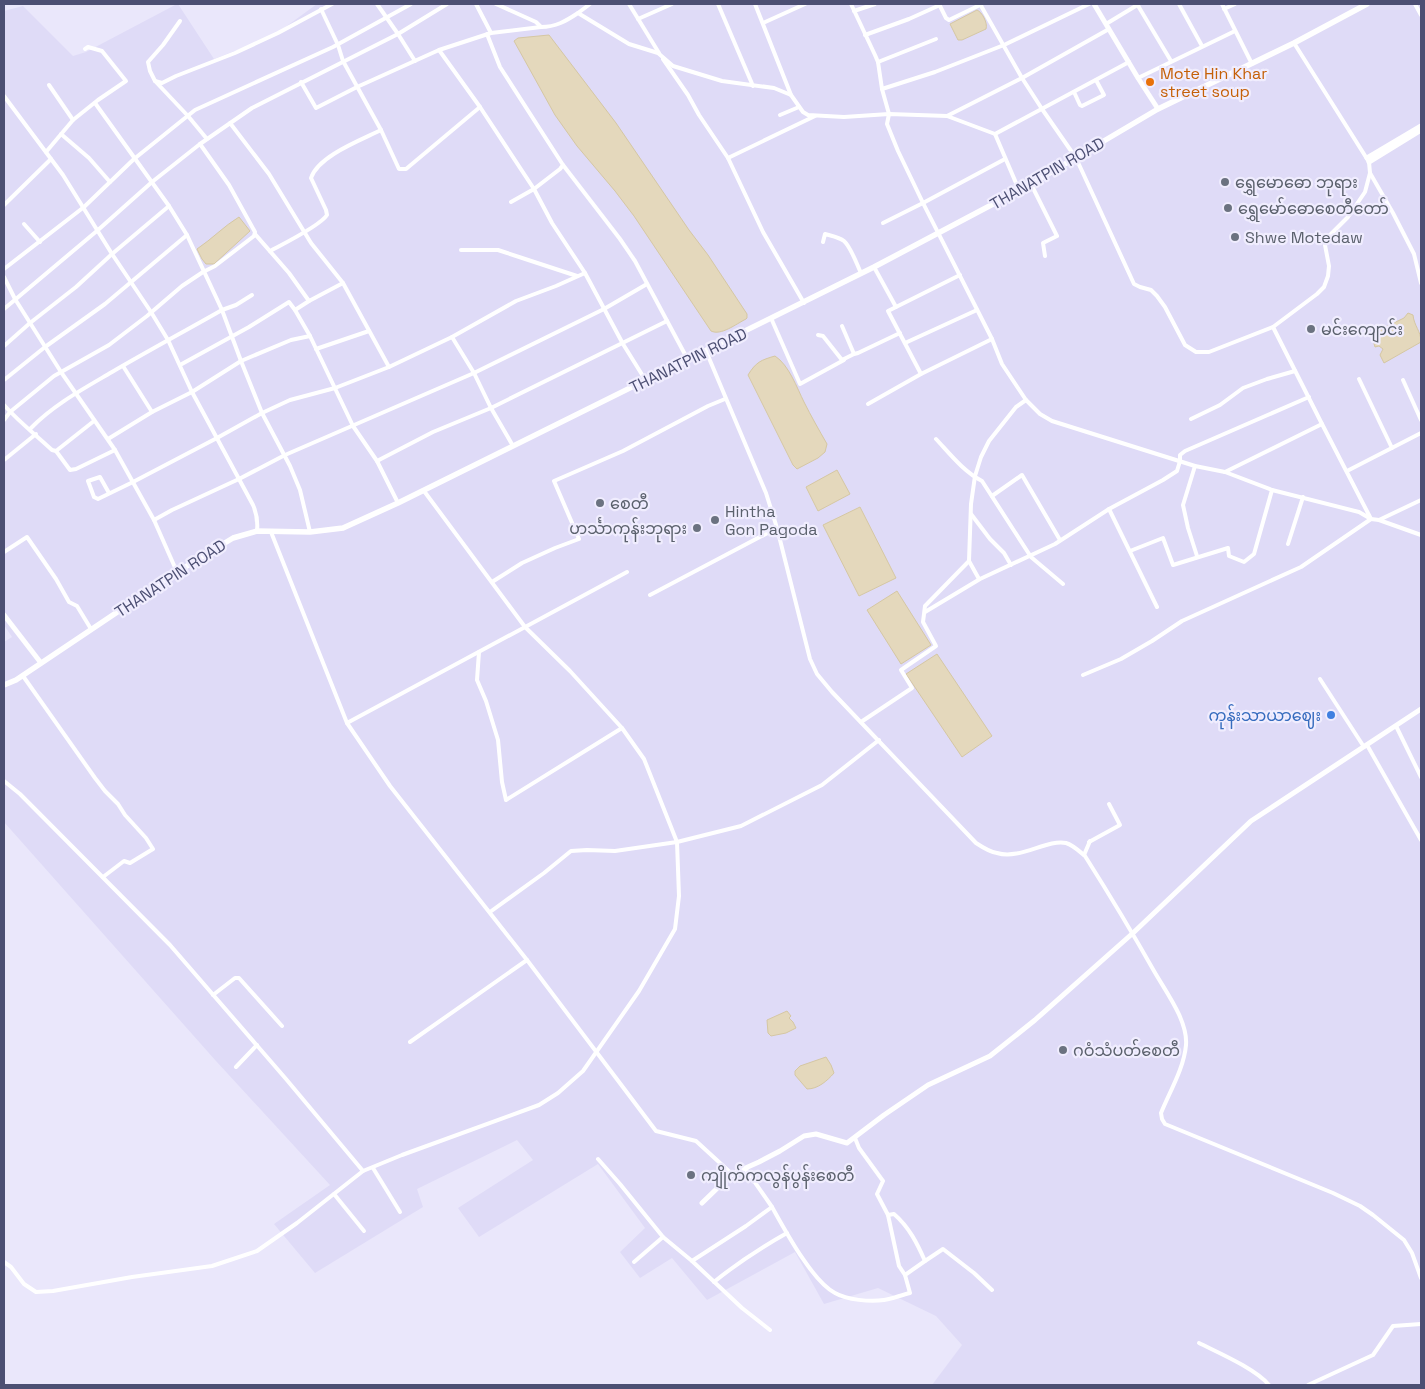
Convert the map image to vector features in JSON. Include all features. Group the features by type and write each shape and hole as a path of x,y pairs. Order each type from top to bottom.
{"main road":[{"name":"THANATPIN ROAD","path":"4,684 23,676 177,572 233,538 257,531 310,532 343,528 424,491 874,267 1031,184 1158,109 1252,65 1367,4"}],"street":[{"path":"155,81 162,83 235,54 278,33 325,5 332,4"},
{"path":"377,4 415,61"},
{"path":"4,269 84,207 134,159 195,110 338,45 411,4"},
{"path":"4,309 152,182 230,123 252,108 301,82 398,34 447,4"},
{"path":"476,4 500,67 563,164 635,261 688,360"},
{"path":"496,4 536,22 541,27"},
{"path":"301,82 316,108 439,50 489,34 551,27 563,23 590,4"},
{"path":"630,4 658,53 688,95 728,158 763,232 804,303"},
{"path":"638,19 672,4"},
{"path":"718,4 754,86"},
{"path":"755,4 791,95 805,114 844,118 888,114 947,116 994,134 1019,190"},
{"path":"789,4 792,10"},
{"path":"763,23 805,4"},
{"path":"851,4 878,62 888,114 887,124 898,151 978,310 1002,364 1026,400 1040,414 1052,421 1140,450 1225,472 1272,490 1359,512 1372,519 1421,535"},
{"path":"854,10 875,4"},
{"path":"865,35 909,19 939,4 949,20 981,4 1022,78 1076,158 1134,284 1151,290 1157,296 1165,306 1185,345 1196,352 1209,352 1274,327 1324,287 1329,266 1325,245 1329,236 1348,217 1365,192 1370,173"},
{"path":"882,89 936,72 1004,45 1089,4"},
{"path":"1094,4 1158,109"},
{"path":"947,116 1022,78 1108,26 1138,4 1172,61"},
{"path":"1179,4 1202,46"},
{"path":"1222,4 1252,65"},
{"path":"1224,9 1235,4"},
{"path":"1415,4 1421,15"},
{"path":"321,9 338,45 343,61 399,169 406,169 480,107"},
{"path":"578,13 629,44 658,53 672,66 722,81 774,88 791,95"},
{"path":"180,21 164,45 148,62 155,81 207,139"},
{"path":"1138,78 1235,32"},
{"path":"878,62 936,39"},
{"path":"1294,43 1368,160 1370,173 1414,254 1421,283"},
{"path":"46,152 73,120 126,81 102,50 88,47 85,49"},
{"path":"439,50 480,107 534,189 552,223 585,273 623,344 646,381"},
{"path":"994,134 1129,62"},
{"path":"1074,92 1082,106 1104,95 1096,80"},
{"path":"49,85 73,120"},
{"path":"4,96 63,175 168,340 192,392 257,514 257,531"},
{"path":"95,103 169,206 187,235 222,310 262,413 285,455 300,490 310,532"},
{"path":"780,115 799,107"},
{"path":"728,158 817,115"},
{"path":"230,123 269,174 311,243 343,283 389,367"},
{"path":"1368,160 1421,126"},
{"path":"270,251 304,232 327,215 311,178 316,169 326,159 380,130"},
{"path":"1368,160 1421,130"},
{"path":"61,134 89,158 110,182"},
{"path":"200,144 229,186 255,234 289,273 309,301"},
{"path":"4,205 51,159"},
{"path":"883,223 1005,159"},
{"path":"510,202 534,189 560,169 563,164"},
{"path":"1031,184 1057,236 1043,243 1045,256"},
{"path":"4,346 169,206"},
{"path":"24,224 40,242"},
{"path":"4,420 10,412 54,376 109,345 182,286 215,266 255,234"},
{"path":"824,242 825,234 844,240 861,273"},
{"path":"4,380 45,347 132,283 187,235"},
{"path":"461,250 498,250 578,277"},
{"path":"874,267 896,308"},
{"path":"109,494 100,477 88,482 96,499 109,494 290,400 335,388 389,367 452,337 516,301 585,273"},
{"path":"920,374 906,343 888,311 960,275"},
{"path":"4,277 15,300 61,372 108,439 154,520 177,572"},
{"path":"295,310 343,283"},
{"path":"154,520 285,455 474,373 604,309 648,284"},
{"path":"30,429 41,418 75,393 252,295"},
{"path":"180,365 268,315 286,302 289,302 310,336 353,426 377,461 398,503"},
{"path":"906,343 978,310"},
{"path":"771,318 800,384 854,354 900,333"},
{"path":"377,461 433,432 491,408 667,321"},
{"path":"842,326 854,354"},
{"path":"1274,327 1372,519"},
{"path":"316,350 369,331"},
{"path":"818,335 823,336 842,360 844,360"},
{"path":"108,439 152,412 192,392 241,361 291,340 310,336"},
{"path":"452,337 474,373 512,446"},
{"path":"868,404 920,374 992,339"},
{"path":"706,351 766,493 810,659 817,674 976,843 997,854 1014,854 1053,844 1065,843 1084,855 1133,934 1179,1014 1185,1030 1184,1057 1161,1113 1165,1124 1333,1193 1360,1206 1404,1240 1412,1253 1421,1278"},
{"path":"123,366 152,412"},
{"path":"1191,418 1220,405 1244,388 1295,371"},
{"path":"1359,379 1392,448"},
{"path":"1403,380 1421,420"},
{"path":"925,612 979,579 1031,556 1109,509 1163,480 1177,471 1180,454 1185,451 1309,397"},
{"path":"492,582 522,563 579,539 554,481 624,451 725,398"},
{"path":"979,579 969,560 975,477 989,440 1016,407 1026,400"},
{"path":"4,405 52,450 56,451 70,470 114,450"},
{"path":"56,451 94,421"},
{"path":"1225,472 1322,424"},
{"path":"1347,471 1421,433"},
{"path":"4,460 36,434"},
{"path":"936,439 956,461 982,481 1031,556 1063,584"},
{"path":"1196,466 1183,504 1196,556"},
{"path":"992,496 1022,475 1060,540"},
{"path":"1130,551 1163,538 1173,564 1228,548 1229,556 1244,562 1254,554 1272,490"},
{"path":"4,1262 24,1284 36,1292 212,1266 256,1251 297,1223 363,1171 539,1105 558,1093 582,1071 597,1051 639,991 675,929 679,896 677,842 644,759 622,728 570,671 525,627 424,491"},
{"path":"1288,544 1303,498"},
{"path":"1379,520 1421,500"},
{"path":"1109,509 1157,607"},
{"path":"971,513 1011,565"},
{"path":"1083,675 1121,658 1152,641 1182,621 1301,567 1372,519"},
{"path":"650,595 776,528"},
{"path":"271,532 347,723 390,786 490,912 656,1131 696,1141 732,1174"},
{"path":"4,552 27,537 56,579 69,602 77,606 91,629"},
{"path":"861,722 912,688 901,670 936,646 923,622 925,606 969,560"},
{"path":"347,723 627,572"},
{"path":"4,615 41,663"},
{"path":"479,652 477,680 498,740 502,782 506,800 622,728"},
{"path":"23,676 105,791 118,804 153,849 130,862 124,861 103,878"},
{"path":"1320,679 1365,746 1421,840"},
{"path":"702,1203 732,1174 780,1151 804,1136 816,1134 847,1143 928,1085 990,1056 1035,1020 1133,934 1251,821 1421,709"},
{"path":"1396,726 1421,777"},
{"path":"490,912 571,851 615,851 677,842 741,826 822,785 878,740"},
{"path":"4,782 20,794 170,945 363,1171"},
{"path":"1084,855 1090,842 1120,825 1109,804"},
{"path":"410,1042 527,960"},
{"path":"213,995 235,978 240,978 282,1026"},
{"path":"236,1067 257,1045"},
{"path":"745,1168 814,1273 836,1294 862,1300 883,1300 910,1293 899,1266 888,1216 877,1194 883,1181 859,1148 855,1138"},
{"path":"598,1159 663,1238 692,1261 742,1308 770,1330"},
{"path":"373,1168 400,1212"},
{"path":"334,1194 364,1231"},
{"path":"692,1261 772,1207"},
{"path":"888,1216 894,1214 904,1223 925,1261"},
{"path":"714,1282 727,1271 787,1233"},
{"path":"634,1262 663,1238"},
{"path":"904,1275 943,1249 992,1290"},
{"path":"1308,1385 1373,1355 1393,1326 1421,1324"},
{"path":"1200,1343 1264,1378 1269,1385"}],"shaded area":[{"path":"177,4 214,59 273,36 317,4 1421,4 1421,1385 932,1385 962,1345 936,1316 878,1288 824,1304 795,1252 707,1300 672,1258 640,1278 620,1252 645,1228 598,1164 479,1237 458,1208 533,1160 517,1140 417,1189 423,1207 315,1273 274,1224 330,1185 216,1061 4,822 4,642 12,637 4,625 4,11 23,6 73,56 86,52"},
{"path":"977,10 984,18 986,29 958,40 950,24"},
{"path":"549,35 616,123 708,255 747,314 746,319 724,331 711,331 634,216 577,146 555,115 514,41 518,38"},
{"path":"239,217 250,231 214,264 206,264 197,249"},
{"path":"1408,313 1413,315 1421,342 1384,363 1380,355 1383,349 1379,346 1375,347 1371,334 1404,318"},
{"path":"775,356 788,371 827,444 825,452 818,458 797,469 793,465 748,375 759,362"},
{"path":"837,470 850,494 818,511 806,487"},
{"path":"860,507 896,578 859,596 823,525"},
{"path":"897,591 931,645 901,664 867,610"},
{"path":"937,654 992,736 962,757 906,674"},
{"path":"787,1011 791,1016 789,1018 796,1028 786,1033 771,1036 768,1033 767,1020"},
{"path":"826,1057 834,1073 822,1084 815,1088 807,1089 795,1075 795,1071 800,1066"}],"place":[{"name":"Mote Hin Khar street soup","path":"1150,82"},
{"name":"ရွှေမောဓော ဘုရား","path":"1225,182"},
{"name":"ရွှေမော်ဓောစေတီတော်","path":"1228,208"},
{"name":"Shwe Motedaw","path":"1235,237"},
{"name":"မင်းကျောင်း","path":"1311,329"},
{"name":"စေတီ","path":"600,503"},
{"name":"Hintha Gon Pagoda","path":"715,520"},
{"name":"ဟင်္သာကုန်းဘုရား","path":"697,528"},
{"name":"ကုန်းသာယာဈေး","path":"1331,715"},
{"name":"ဂဝံသံပတ်စေတီ","path":"1063,1050"},
{"name":"ကျိုက်ကလွန်ပွန်းစေတီ","path":"691,1175"}]}
